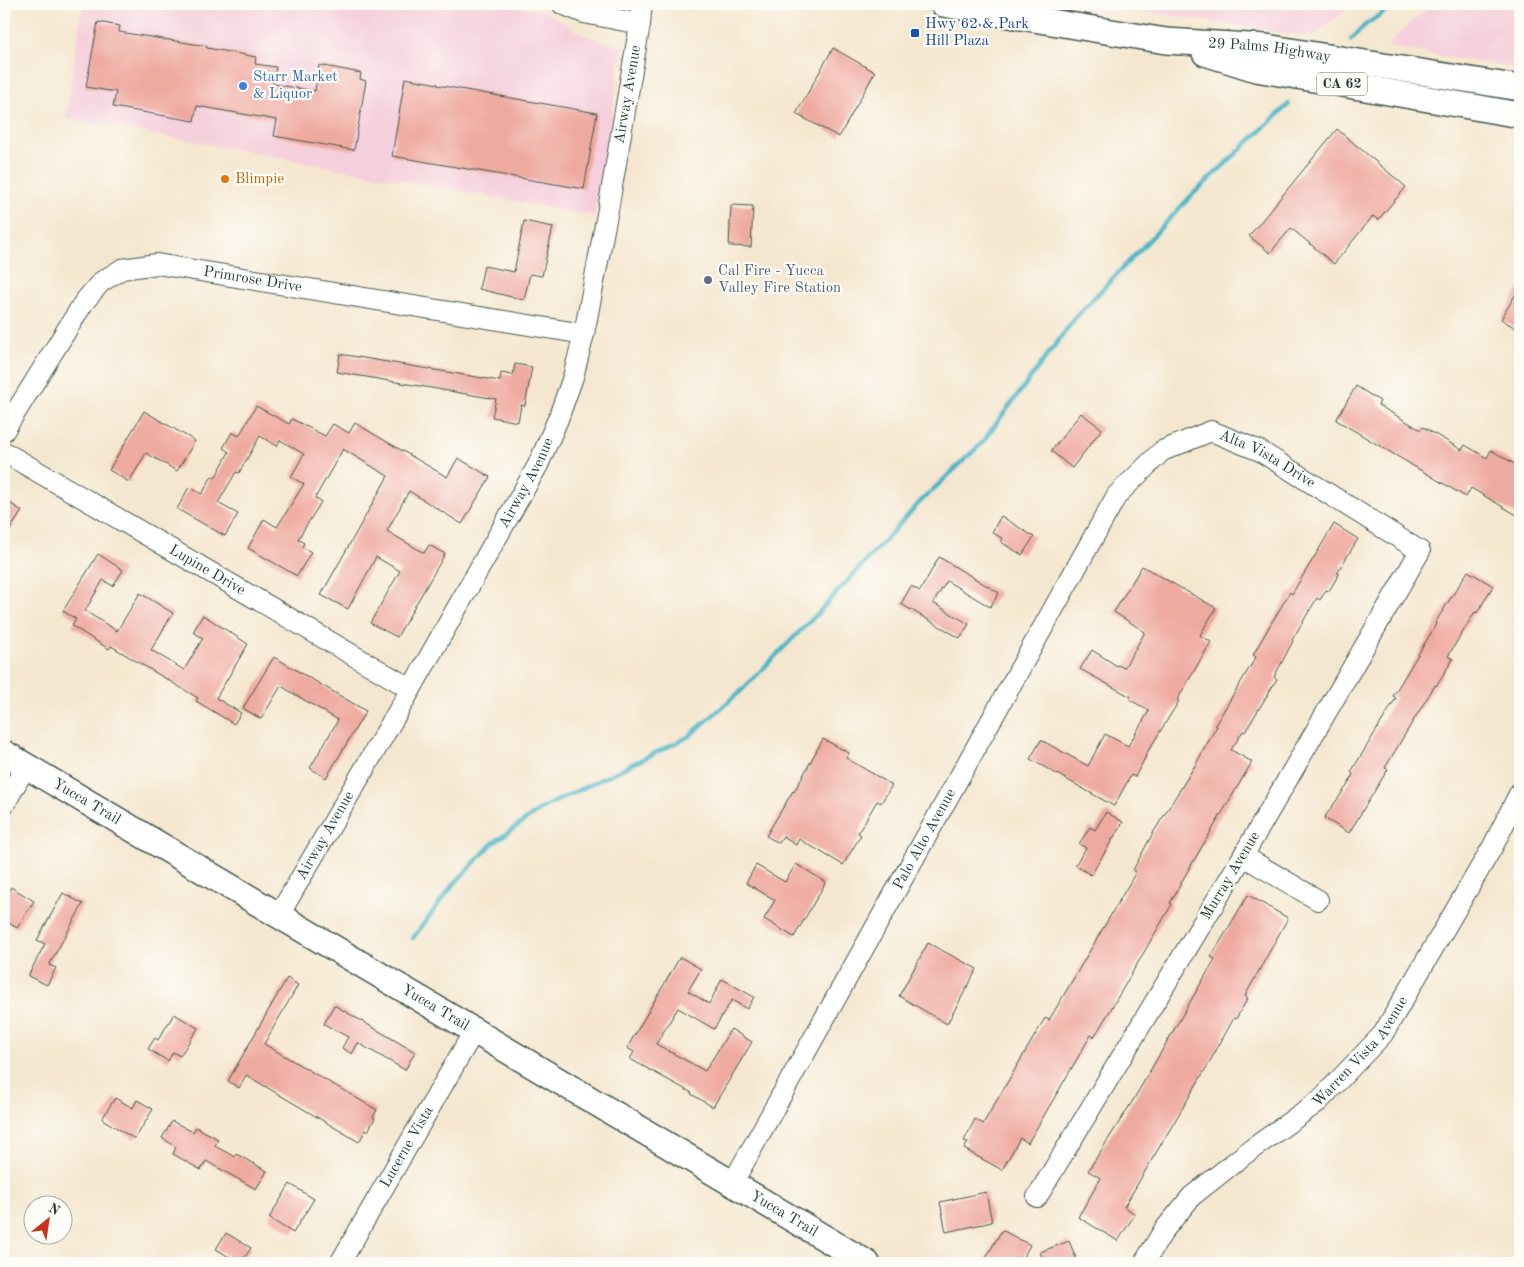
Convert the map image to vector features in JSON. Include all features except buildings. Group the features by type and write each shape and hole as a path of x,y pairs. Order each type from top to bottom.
{"main road":[{"name":"29 Palms Highway","path":"944,4 1166,41 1266,47 1520,88"},
{"name":"29 Palms Highway","path":"1166,41 1256,69 1520,115"},
{"name":"Yucca Trail","path":"4,753 867,1263"}],"street":[{"path":"562,4 584,13 640,24"},
{"name":"Airway Avenue","path":"279,915 538,465 558,419 573,377 584,334 609,204 642,4"},
{"name":"Primrose Drive","path":"4,431 84,302 101,282 122,269 157,264 584,334"},
{"name":"Alta Vista Drive","path":"1117,495 1162,451 1212,431 1260,451 1420,551"},
{"name":"Lupine Drive","path":"4,452 410,690"},
{"name":"Palo Alto Avenue","path":"732,1184 1117,495"},
{"name":"Murray Avenue","path":"1038,1197 1243,856 1420,551"},
{"path":"4,805 26,766"},
{"name":"Warren Vista Avenue","path":"1144,1263 1164,1230 1192,1196 1245,1154 1319,1101 1383,1034 1493,846 1520,792"},
{"path":"1243,856 1318,900"},
{"name":"Lucerne Vista","path":"340,1263 474,1031"}],"shaded area":[{"path":"83,4 502,4 547,12 581,34 623,47 595,216 66,118"},
{"path":"1093,4 1354,4 1312,37"},
{"path":"1433,4 1520,4 1520,69 1387,47 1408,25"}],"waterway":[{"path":"1351,40 1365,25 1396,4"},
{"path":"413,938 453,885 493,843 544,807 688,737 742,690 819,612 919,503 981,444 1076,317 1192,195 1289,104"}],"place":[{"name":"Hwy 62 & Park Hill Plaza","path":"915,33"},
{"name":"Starr Market & Liquor","path":"243,86"},
{"name":"Blimpie","path":"225,179"},
{"name":"Cal Fire - Yucca Valley Fire Station","path":"708,280"}]}
